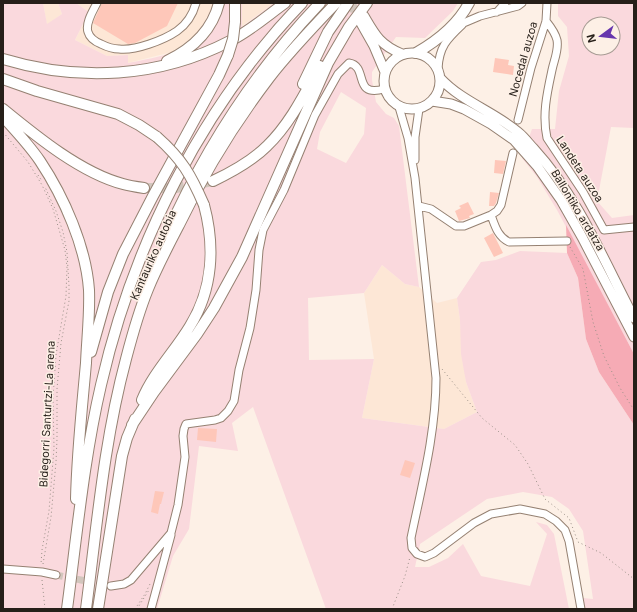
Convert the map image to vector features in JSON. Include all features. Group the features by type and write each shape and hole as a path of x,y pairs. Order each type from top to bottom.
{"highway":[{"path":"155,67 178,56 195,44 211,23 219,3"},
{"path":"84,379 108,292 123,254 219,75 228,55 233,39 235,3"},
{"path":"3,60 55,72 80,74 128,72 181,62 231,41 249,30 284,3"},
{"name":"Kantauriko autobia","path":"67,609 75,541 90,441 101,385 120,314 134,274 152,231 185,163 216,113 254,58 302,3"},
{"path":"148,288 165,238 181,202 230,117 302,21 320,3"},
{"name":"Kantauriko autobia","path":"86,609 102,485 113,415 126,359 148,288 190,202 236,124 270,77 336,3"},
{"path":"286,122 328,32 348,3"},
{"path":"213,181 236,170 251,160 267,146 305,94 338,33 362,3"},
{"path":"132,425 214,308 242,257 328,63 349,27 366,3"},
{"path":"416,53 430,45 448,29 465,10 469,3"},
{"path":"3,79 38,91 118,114 157,137 182,163 194,181 204,205 209,223 211,246 210,267 207,285 200,307 190,326 159,369 144,396 132,425 122,456 98,609"},
{"path":"3,109 49,144 84,167 122,184 144,188"},
{"path":"3,117 24,140 40,161 56,187 68,212 78,239 86,271 89,294 89,319 77,464 75,541"}],"main road":[{"path":"385,72 362,19 389,49 402,54 416,53 425,56 432,61 439,73 440,86 432,101 419,109 406,109 399,107 390,99 384,89 383,80 385,72 391,61 402,54"},
{"name":"Ballontiko ardatza","path":"439,73 455,92 496,116 519,133 544,160 568,195 634,318"},
{"name":"Ballontiko ardatza","path":"432,101 451,104 464,109 491,124 514,140 538,166 564,206 634,337"}],"street":[{"path":"97,3 88,24 88,32 93,41 110,48 120,50 135,48 160,40 177,30 187,22 196,3"},
{"path":"497,12 505,3"},
{"path":"448,29 465,22 518,6 522,3"},
{"name":"Nocedal auzoa","path":"518,120 531,68 546,21 547,3"},
{"name":"Landeta auzoa","path":"546,21 557,40 556,53 544,108 547,138 583,192 604,230 634,227"},
{"path":"439,73 438,58 442,45 465,22"},
{"path":"151,609 178,505 185,457 184,429 186,424 221,418 234,401 239,370 250,328 254,305 259,250 263,230 284,190 315,115 338,74 349,63 353,64 357,67 365,88 376,91 384,89"},
{"path":"399,107 408,138 419,206 436,378 436,404 412,538 414,549 417,554 425,557 430,555 474,523 491,514 520,509 545,514 556,521 565,530 569,541 581,609"},
{"path":"415,178 415,137 419,109"},
{"path":"419,206 431,210 456,226 464,226 491,215 497,211 501,205 513,153"},
{"path":"491,215 498,232 503,239 509,242 567,241"},
{"path":"111,586 124,584 131,580 171,533"},
{"path":"3,569 43,568 56,575"}],"path":[{"path":"3,129 29,161 44,186 56,211 63,232 69,269 69,301 61,343 57,389 56,462 51,518 43,563 43,591 45,609"},
{"name":"Bidegorri Santurtzi-La arena","path":"3,132 28,162 42,185 53,209 65,250 67,268 66,296 56,355 53,398 54,448 49,511 42,550 43,568"},
{"path":"567,241 583,269 593,322 604,356 620,388 634,410"},
{"path":"435,362 482,418 515,445 528,464 545,499 569,518 578,542 601,553 634,579"},
{"path":"392,609 414,549"},
{"path":"135,609 145,594 152,579"}],"shaded area":[{"path":"3,3 43,3 47,24 62,14 58,3 76,3 89,12 75,40 107,56 128,55 128,63 165,55 185,45 197,33 207,19 213,3 242,3 242,27 274,3 458,3 453,11 425,38 396,37 372,72 376,102 386,114 394,118 399,126 419,287 405,284 382,265 364,293 308,298 309,360 374,359 362,418 444,429 477,412 466,382 461,354 460,320 457,298 481,262 496,260 520,251 567,253 578,278 586,339 599,372 634,425 634,609 585,609 583,598 593,599 583,531 569,509 552,497 523,492 487,499 420,544 415,567 429,567 448,558 463,544 481,576 530,586 547,534 536,522 547,525 554,534 569,609 326,609 253,407 232,423 238,451 199,446 189,529 173,556 157,609 3,609","holes":["341,92 366,108 364,134 346,163 317,149 320,132"]},
{"path":"43,3 58,3 62,14 47,25"},
{"path":"76,3 213,3 209,16 200,31 187,42 172,52 128,63 128,55 107,56 75,40 89,12"},
{"path":"242,3 274,3 241,27"},
{"path":"558,3 634,3 634,128 611,127 597,201 612,218 634,215 634,354 557,210 537,177 522,158 532,129 555,129 559,91 569,56 567,27 558,16"},
{"path":"566,225 634,354 634,425 599,372 586,339 578,278 567,253"},
{"path":"382,265 405,284 419,287 437,303 457,298 466,382 477,412 444,429 362,418 374,359 364,293"}],"building":[{"path":"102,3 178,3 167,26 135,43 128,44 93,23"},
{"path":"495,58 509,60 508,65 514,66 513,75 493,72"},
{"path":"495,160 506,161 503,174 494,173"},
{"path":"490,192 499,193 494,206 489,206"},
{"path":"468,202 474,214 469,216 470,218 459,221 455,211 461,208 459,206"},
{"path":"493,233 503,253 494,257 484,238"},
{"path":"198,428 217,429 216,442 197,440"},
{"path":"405,460 415,463 410,478 400,475"},
{"path":"155,491 164,492 158,514 151,512"}],"tunnel":[{"path":"351,3 360,22"},
{"path":"144,188 176,188 213,181"},
{"path":"56,575 111,586"}]}
